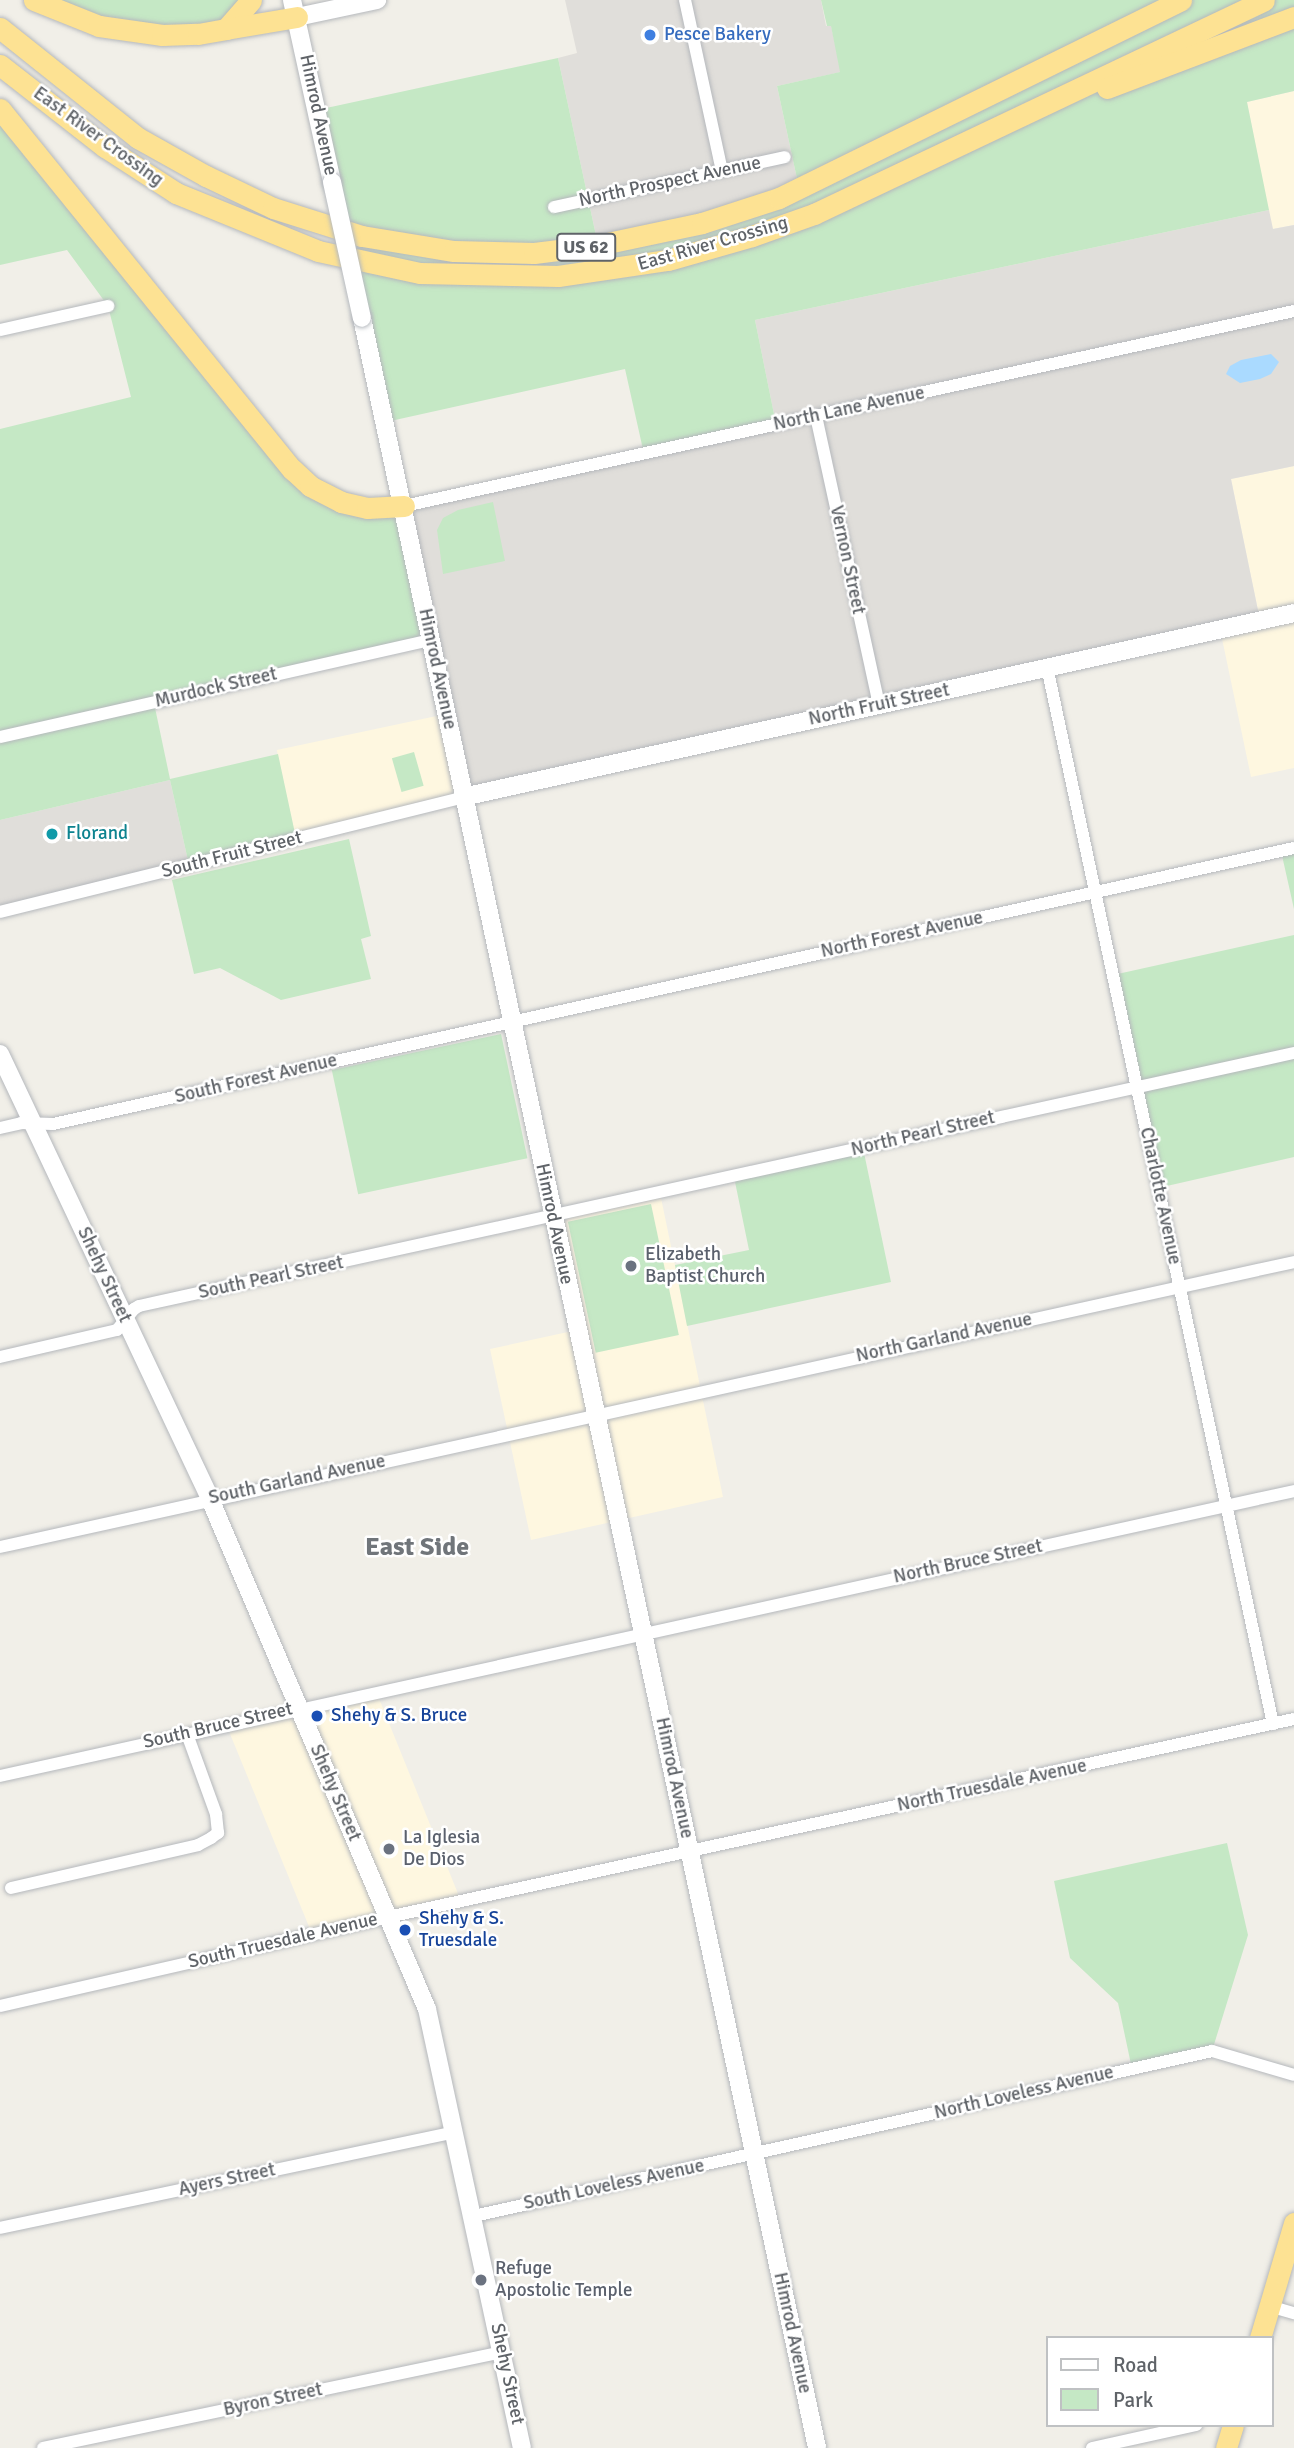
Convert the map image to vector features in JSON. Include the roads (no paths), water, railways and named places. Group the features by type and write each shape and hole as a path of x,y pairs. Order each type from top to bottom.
{"highway":[{"path":"34,0 99,26 131,31 198,34 226,29 295,8"},
{"path":"226,29 251,0"},
{"name":"East River Crossing","path":"0,28 138,138 206,176 273,208 362,236 453,251 534,253 598,245 702,223 779,198 1181,0"},
{"name":"East River Crossing","path":"0,65 105,147 176,193 318,251 420,273 558,276 668,260 752,236 814,214 1264,0"},
{"path":"958,145 1294,17"},
{"path":"0,108 292,469 310,486 341,502 367,508 404,506"},
{"path":"1261,2336 1294,2223"},
{"path":"1226,2448 1232,2427"}],"street":[{"path":"295,8 377,0"},
{"path":"685,0 722,171"},
{"name":"Himrod Avenue","path":"295,8 404,506 463,797 817,2448"},
{"name":"North Prospect Avenue","path":"554,207 785,157"},
{"path":"0,330 108,306"},
{"name":"North Lane Avenue","path":"404,506 1294,311"},
{"name":"Vernon Street","path":"816,416 879,705"},
{"name":"North Fruit Street","path":"463,797 1294,613"},
{"name":"Murdock Street","path":"0,737 431,640"},
{"name":"Charlotte Avenue","path":"1047,667 1273,1724"},
{"name":"South Fruit Street","path":"0,912 463,797"},
{"name":"North Forest Avenue","path":"511,1021 1294,848"},
{"name":"South Forest Avenue","path":"0,1128 21,1123 53,1124 511,1021"},
{"name":"North Pearl Street","path":"553,1216 1294,1053"},
{"name":"Shehy Street","path":"0,1054 211,1499 433,2028 522,2448"},
{"name":"South Pearl Street","path":"0,1357 115,1330 134,1308 139,1306 553,1216"},
{"name":"North Garland Avenue","path":"595,1415 1294,1262"},
{"name":"South Garland Avenue","path":"0,1548 595,1415"},
{"name":"North Bruce Street","path":"642,1632 1294,1491"},
{"name":"South Bruce Street","path":"0,1776 642,1632"},
{"name":"North Truesdale Avenue","path":"690,1852 1294,1720"},
{"path":"11,1888 198,1845 218,1833 216,1814 187,1734"},
{"name":"South Truesdale Avenue","path":"0,2006 388,1917 690,1852"},
{"name":"North Loveless Avenue","path":"754,2154 1212,2051 1294,2076"},
{"name":"Ayers Street","path":"0,2228 454,2132"},
{"name":"South Loveless Avenue","path":"474,2216 754,2154"},
{"path":"1269,2306 1294,2314"},
{"name":"Byron Street","path":"43,2448 502,2352"},
{"path":"1092,2448 1186,2427"}],"water":[{"path":"1271,354 1279,362 1271,374 1260,379 1240,383 1226,374 1230,366 1241,360"}],"place":[{"name":"Pesce Bakery","path":"650,35"},
{"name":"Florand","path":"52,834"},
{"name":"Elizabeth Baptist Church","path":"631,1266"},
{"name":"Shehy & S. Bruce","path":"317,1716"},
{"name":"La Iglesia De Dios","path":"389,1849"},
{"name":"Shehy & S. Truesdale","path":"405,1930"},
{"name":"Refuge Apostolic Temple","path":"481,2280"}],"district":[{"name":"East Side","path":"417,1548"}]}
